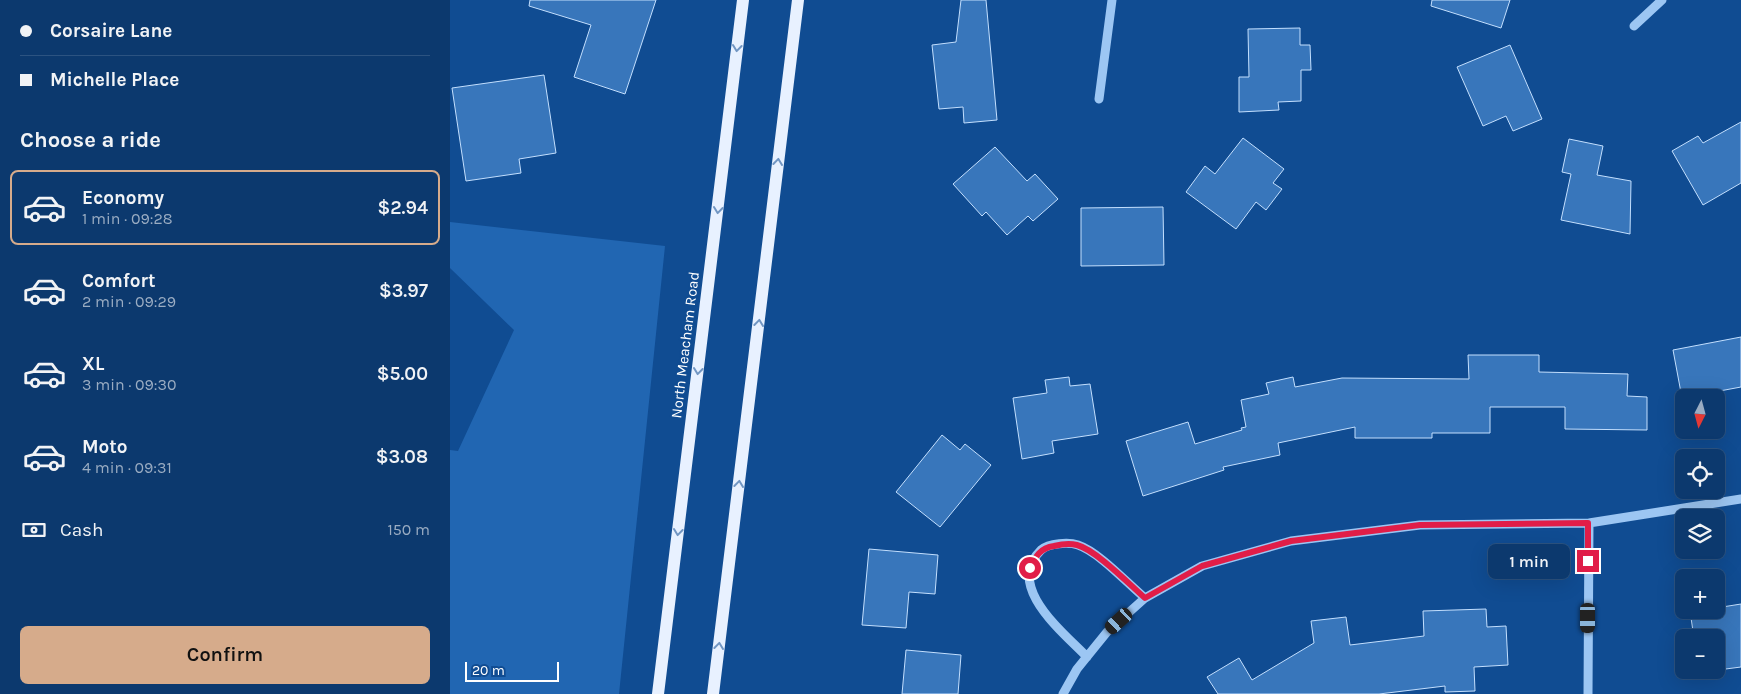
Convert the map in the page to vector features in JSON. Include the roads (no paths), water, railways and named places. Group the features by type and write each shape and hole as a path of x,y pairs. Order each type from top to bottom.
{"main road":[{"name":"North Meacham Road","path":"658,694 743,0"},
{"path":"713,694 798,0"}],"street":[{"path":"1099,99 1112,0"},
{"path":"1634,26 1662,0"},
{"path":"1063,694 1077,669 1107,632 1145,598 1202,566 1291,541 1420,525 1588,523 1741,499"},
{"path":"1588,523 1588,694"},
{"path":"1087,657 1042,610 1032,595 1029,582 1030,568 1036,556 1044,548 1064,544 1078,545 1092,552 1145,598"}]}
